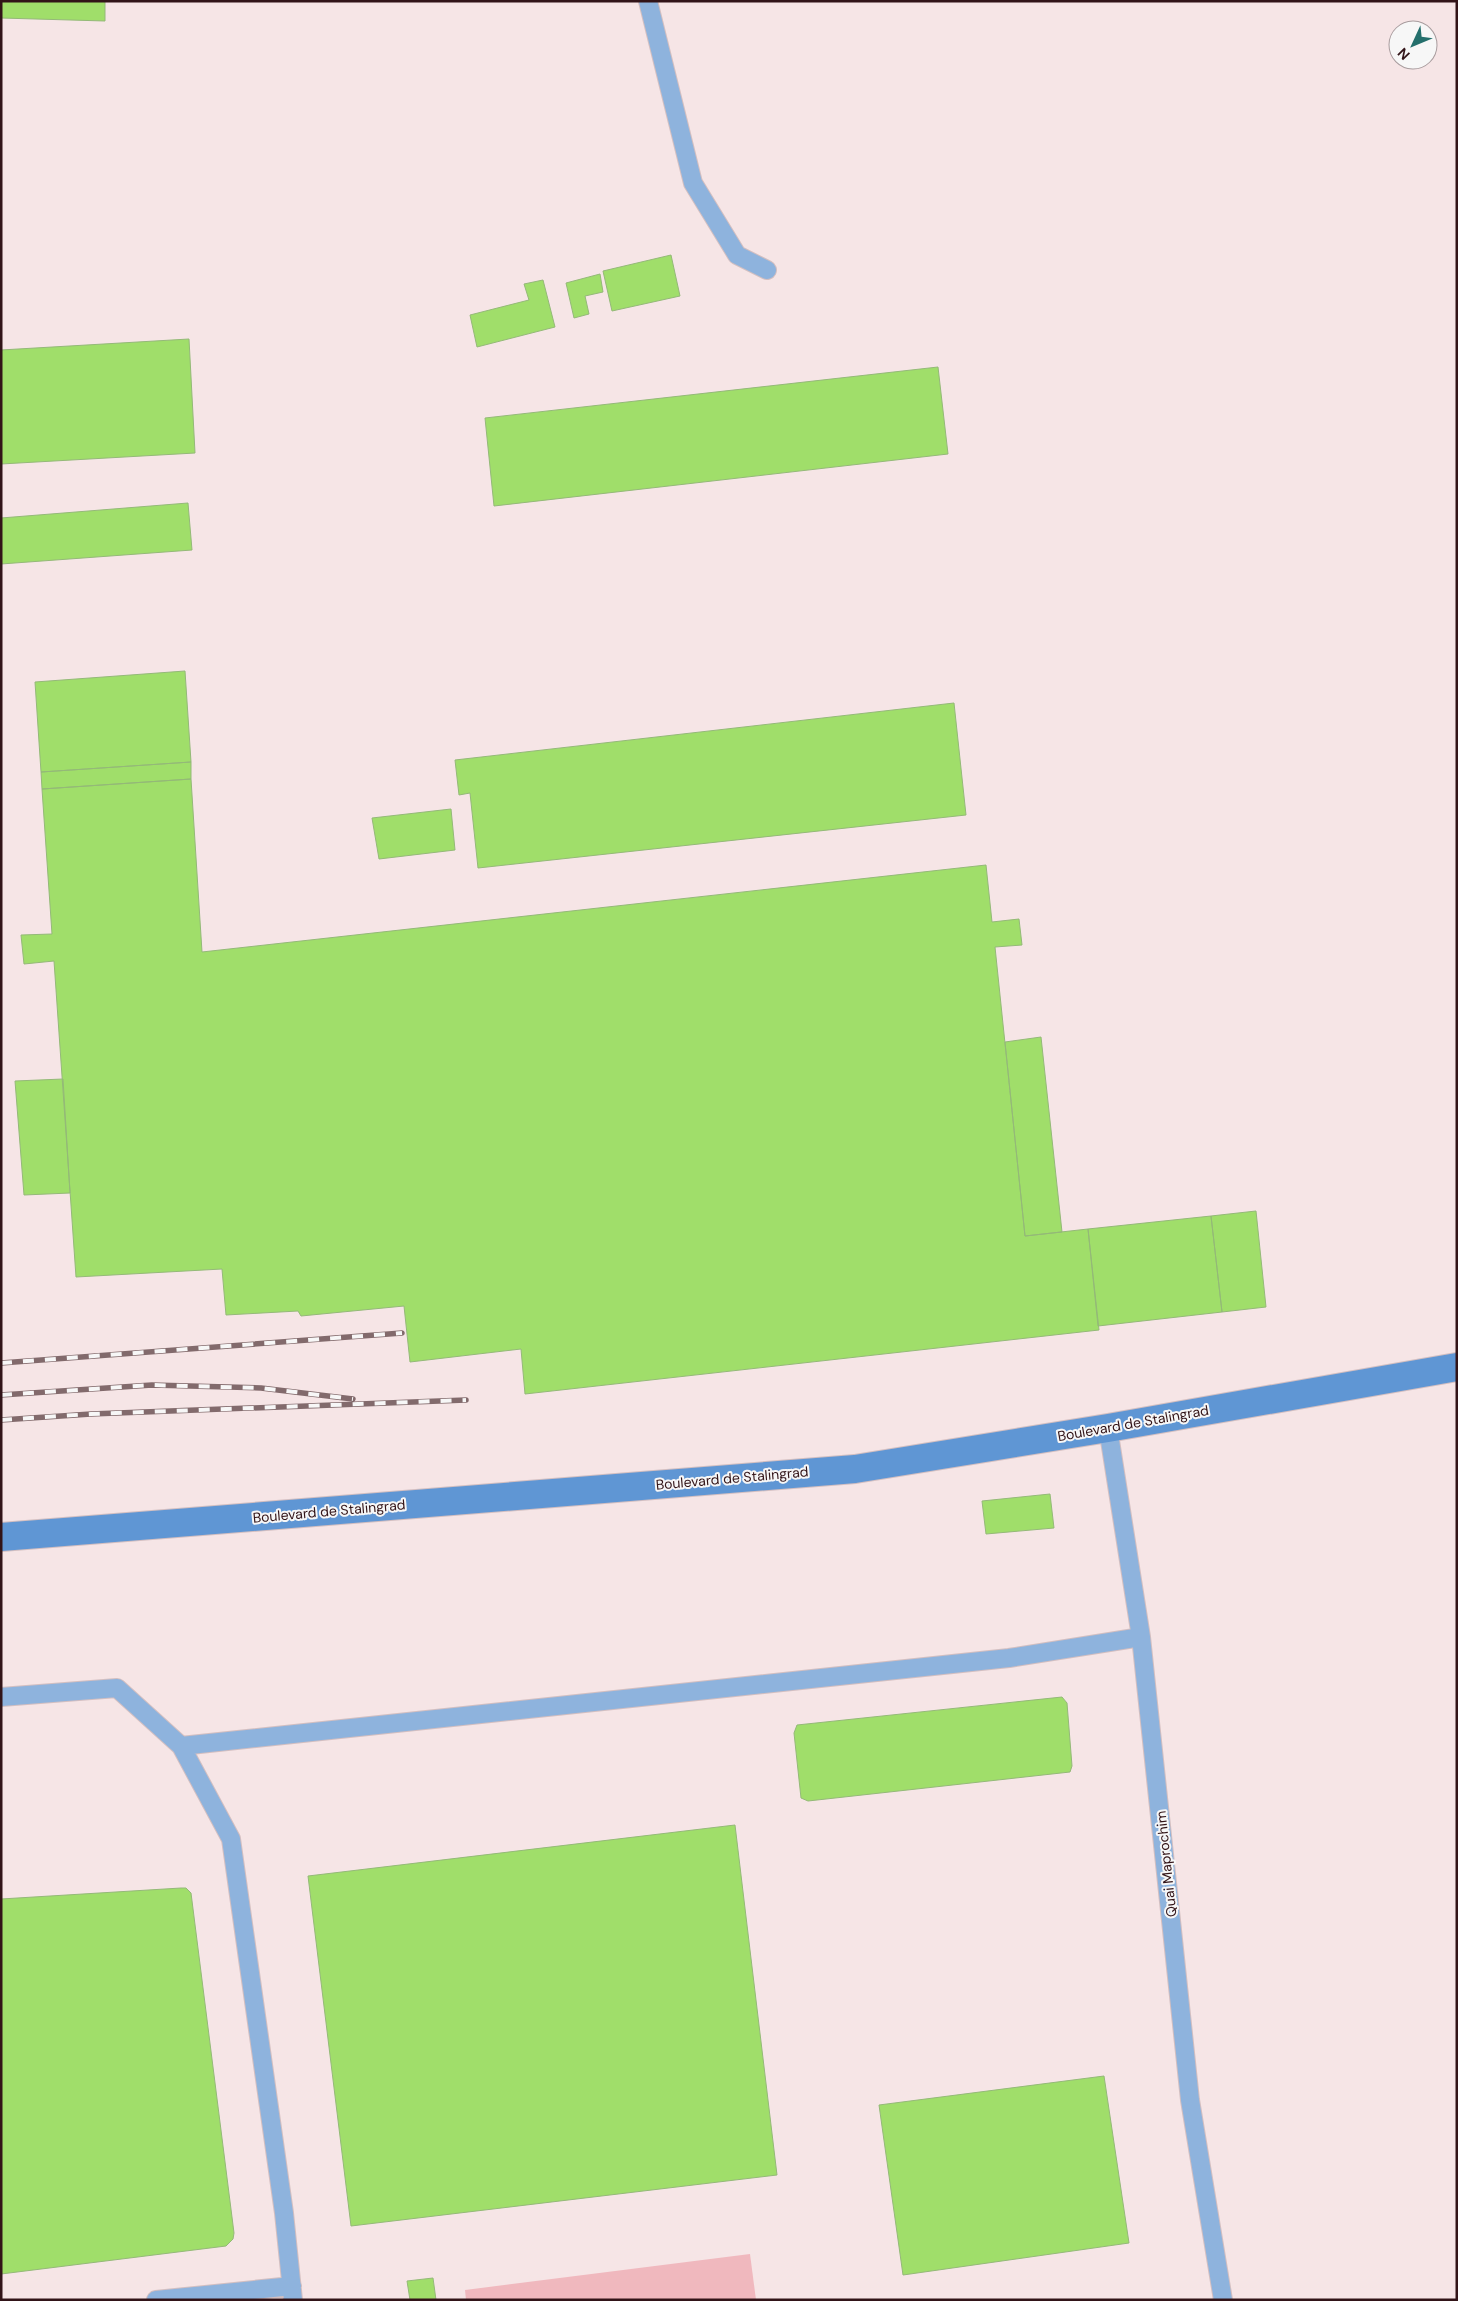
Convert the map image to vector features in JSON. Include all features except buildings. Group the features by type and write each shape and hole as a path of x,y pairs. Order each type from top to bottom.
{"main road":[{"name":"Boulevard de Stalingrad","path":"1,1537 855,1469 1108,1428 1457,1367"}],"lane":[{"path":"648,1 693,183 737,255 767,270"},
{"name":"Quai Maprochim","path":"1108,1428 1141,1637 1190,2100 1223,2300"},
{"path":"181,1746 1009,1658 1141,1637"},
{"path":"1,1697 117,1688 181,1746 232,1839 284,2213 293,2293 156,2300"}],"shaded area":[{"path":"750,2254 756,2300 466,2300 465,2290"}],"railway":[{"path":"1,1363 402,1333"},
{"path":"1,1395 152,1385 261,1388 353,1399"},
{"path":"1,1420 91,1414 466,1400"}]}
